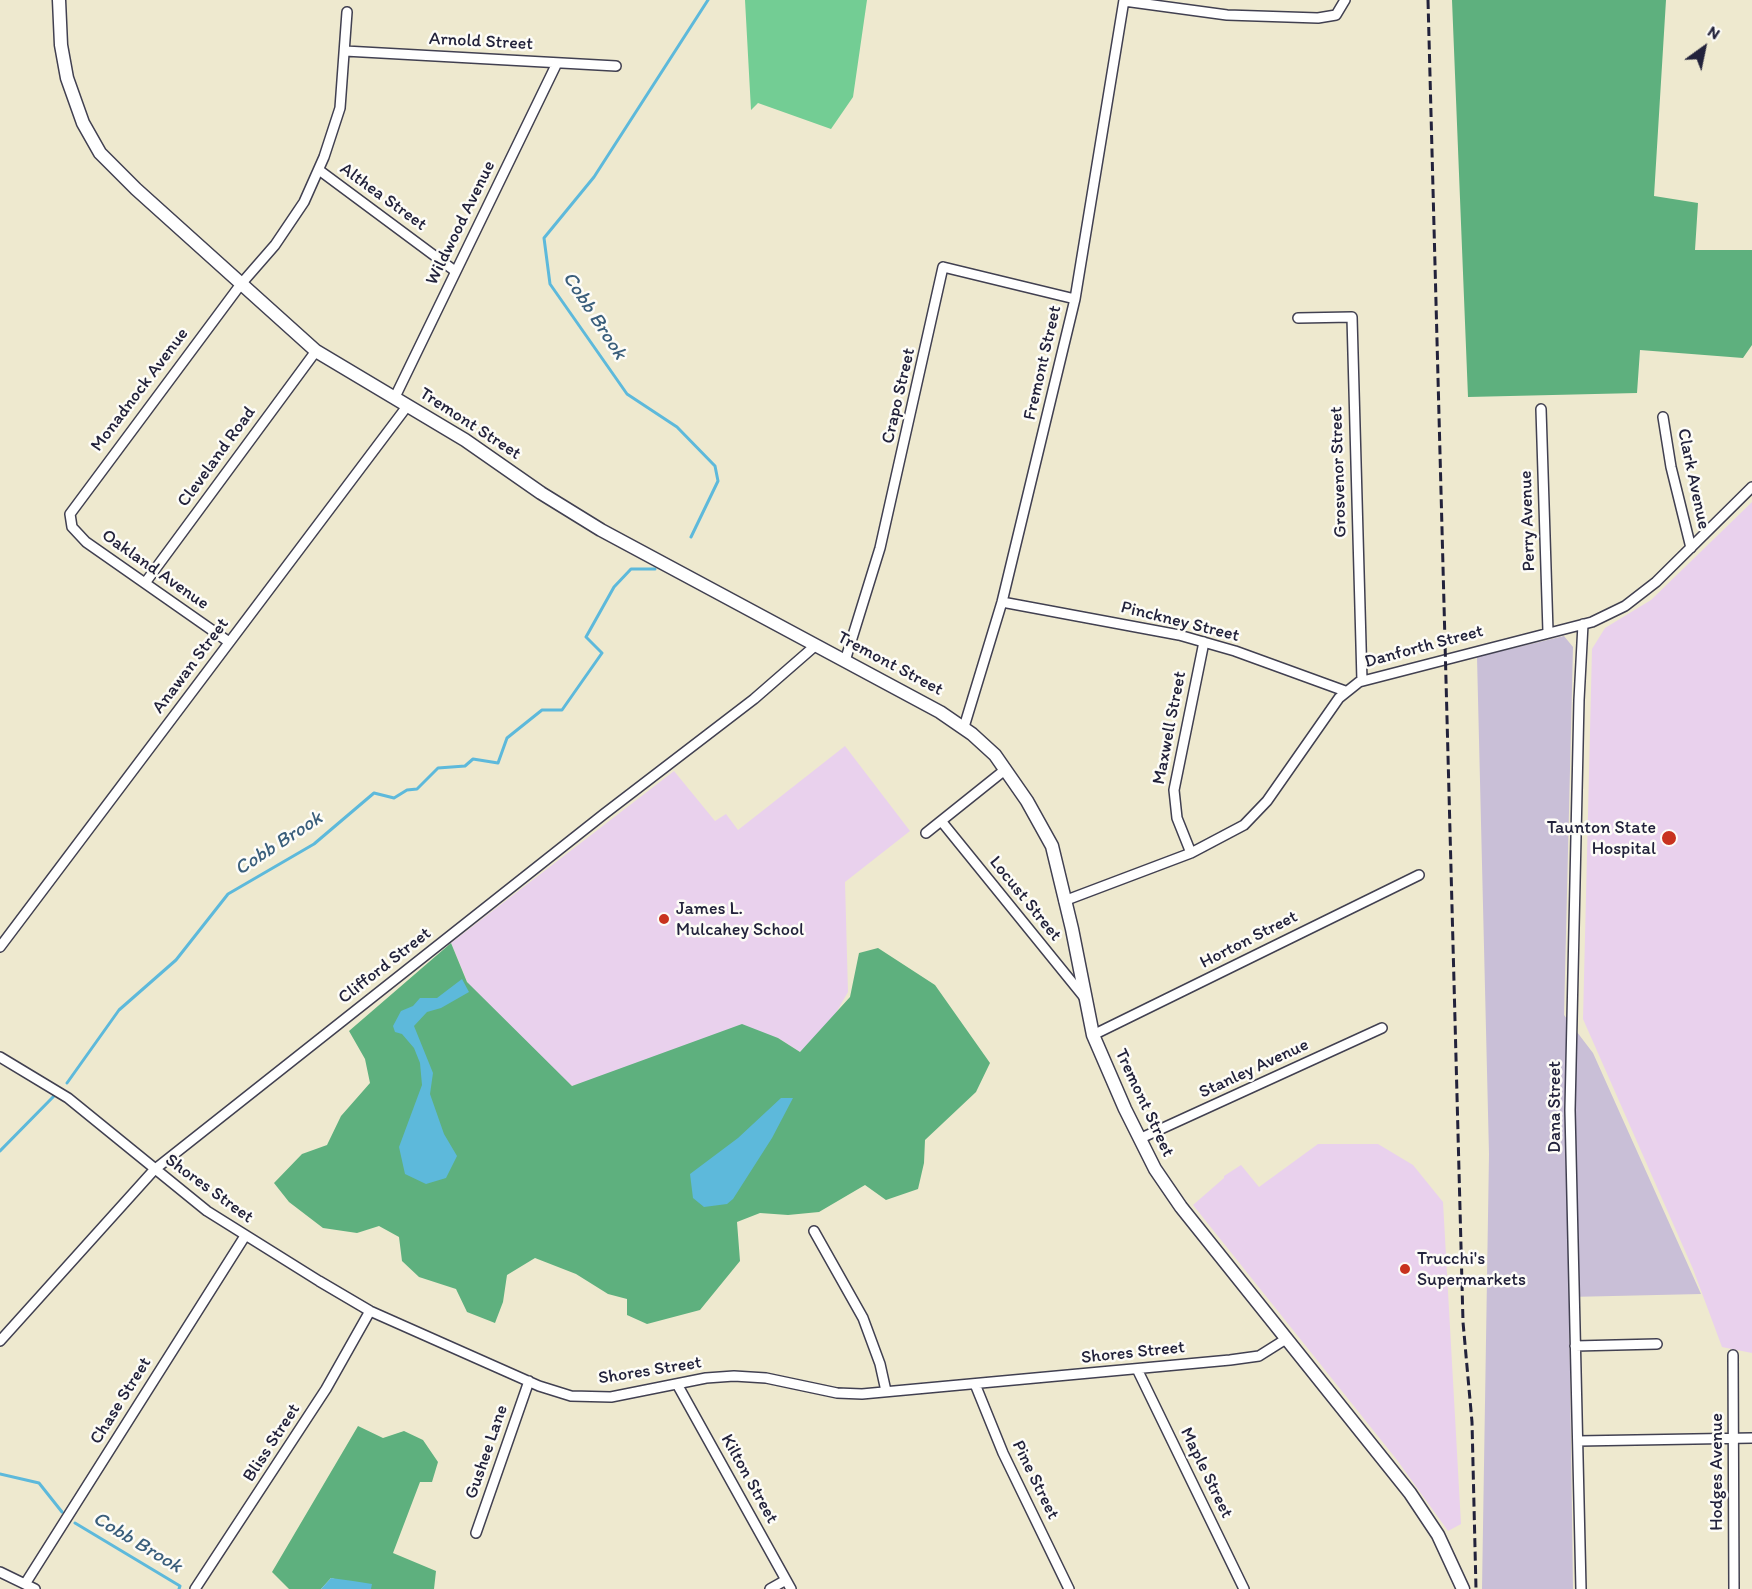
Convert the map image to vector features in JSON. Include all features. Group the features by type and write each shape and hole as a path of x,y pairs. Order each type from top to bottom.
{"main road":[{"name":"Tremont Street","path":"59,0 61,45 67,78 78,112 94,145 121,175 316,351 408,405 601,530 964,727 1006,769 1052,846 1058,861 1064,901 1072,929 1093,1035 1139,1139 1155,1169 1181,1207 1410,1492 1441,1541 1463,1589"}],"street":[{"path":"1124,1 1227,15 1318,18 1336,15 1345,0"},
{"name":"Fremont Street","path":"964,727 1002,602 1076,299 1124,1"},
{"name":"Monadnock Avenue","path":"69,519 76,504 241,284 290,225 319,170 340,108 347,12"},
{"name":"Arnold Street","path":"345,51 616,66"},
{"name":"Wildwood Avenue","path":"394,397 557,63"},
{"name":"Althea Street","path":"319,170 455,271"},
{"name":"Crapo Street","path":"845,661 880,548 943,267 1076,299"},
{"name":"Grosvenor Street","path":"1298,318 1352,317 1362,681"},
{"name":"Cleveland Road","path":"145,583 316,351"},
{"name":"Anawan Street","path":"0,947 408,405"},
{"name":"Perry Avenue","path":"1541,409 1548,632"},
{"name":"Clark Avenue","path":"1663,417 1671,467 1691,548"},
{"name":"Danforth Street","path":"1064,901 1191,853 1231,834 1256,814 1345,691 1362,681 1583,624 1625,606 1656,582 1752,486"},
{"name":"Oakland Avenue","path":"69,519 77,535 229,642"},
{"name":"Pinckney Street","path":"1002,602 1145,627 1204,642 1345,691"},
{"name":"Dana Street","path":"1581,1589 1570,1110 1578,723 1583,624"},
{"name":"Maxwell Street","path":"1191,853 1177,818 1174,790 1204,642"},
{"name":"Clifford Street","path":"0,1341 154,1170 525,879 604,814 754,699 816,645"},
{"path":"926,833 1006,769"},
{"name":"Locust Street","path":"942,822 1084,997"},
{"name":"Horton Street","path":"1093,1035 1419,875"},
{"name":"Stanley Avenue","path":"1139,1139 1382,1028"},
{"name":"Shores Street","path":"0,1057 68,1098 154,1170 207,1211 245,1236 370,1311 560,1393 590,1398 611,1397 714,1377 751,1376 837,1393 886,1391 1138,1371 1259,1356 1286,1339"},
{"path":"814,1231 863,1318 880,1364 886,1391"},
{"name":"Chase Street","path":"24,1584 245,1236"},
{"name":"Bliss Street","path":"195,1589 326,1389 370,1311"},
{"path":"1575,1346 1658,1344"},
{"name":"Hodges Avenue","path":"1733,1355 1734,1589"},
{"name":"Maple Street","path":"1138,1371 1244,1589"},
{"name":"Gushee Lane","path":"476,1533 529,1381"},
{"name":"Kilton Street","path":"677,1384 791,1589"},
{"name":"Pine Street","path":"975,1384 1003,1453 1069,1589"},
{"path":"1578,1442 1752,1438"},
{"path":"0,1572 35,1589"},
{"path":"770,1589 786,1580"}],"shaded area":[{"name":"Taunton State Hospital","path":"1752,502 1752,1353 1722,1347 1693,1269 1583,1019 1592,649 1605,628 1651,600"},
{"path":"1564,636 1573,647 1564,1015 1593,1053 1701,1294 1569,1297 1573,1589 1482,1589 1489,1154 1477,657"},
{"name":"James L. Mulcahey School","path":"845,746 910,831 845,882 848,992 829,1025 800,1052 778,1038 668,1059 572,1086 477,1005 451,943 674,771 715,821 726,814 738,830"},
{"path":"1318,1144 1378,1144 1413,1165 1443,1202 1461,1524 1448,1531 1397,1460 1193,1205 1224,1176 1241,1165 1259,1187"}],"green space":[{"path":"745,0 867,0 853,97 831,129 758,103 751,110"},
{"path":"1452,0 1666,0 1654,196 1698,203 1695,250 1752,250 1752,345 1743,358 1640,350 1637,393 1468,397"},
{"path":"451,943 467,982 572,1086 742,1024 778,1038 800,1052 850,997 859,953 878,948 935,985 990,1063 976,1092 925,1140 924,1163 918,1189 886,1200 865,1185 819,1212 788,1215 760,1213 737,1222 740,1261 700,1310 647,1324 627,1315 627,1299 608,1294 576,1274 535,1258 507,1275 503,1302 495,1323 467,1312 456,1289 419,1277 402,1261 399,1237 379,1226 357,1233 323,1228 289,1202 274,1183 302,1154 327,1145 341,1116 370,1083 365,1059 349,1031"},
{"path":"358,1426 383,1438 404,1431 423,1440 438,1462 432,1482 420,1482 393,1553 436,1571 434,1589 371,1589 331,1578 321,1589 289,1589 272,1572"}],"water":[{"path":"462,979 469,992 441,1008 427,1012 414,1026 433,1073 430,1094 444,1134 457,1156 446,1178 426,1184 405,1174 399,1147 422,1085 420,1063 414,1048 402,1034 395,1032 393,1026 401,1011 413,1006 420,998 437,998"},
{"path":"781,1098 793,1098 772,1138 733,1199 727,1204 704,1207 693,1198 690,1174 738,1138"},
{"path":"331,1578 372,1584 371,1589 321,1589"}],"waterway":[{"name":"Cobb Brook","path":"691,537 718,481 715,466 677,427 627,394 550,284 544,238 594,177 708,0"},
{"name":"Cobb Brook","path":"67,1083 119,1010 176,960 228,894 314,844 374,793 394,798 407,790 417,789 438,768 465,766 473,759 498,763 507,738 542,710 562,710 602,653 586,637 614,587 631,569 655,569"},
{"name":"Cobb Brook","path":"0,1151 54,1096"},
{"name":"Cobb Brook","path":"0,1474 39,1483 62,1512"},
{"name":"Cobb Brook","path":"75,1523 180,1586 179,1589"}],"railway":[{"path":"1428,0 1463,1322 1472,1422 1476,1589"}],"place":[{"name":"Taunton State Hospital","path":"1669,838"},
{"name":"James L. Mulcahey School","path":"664,919"},
{"name":"Trucchi's Supermarkets","path":"1405,1269"}]}
